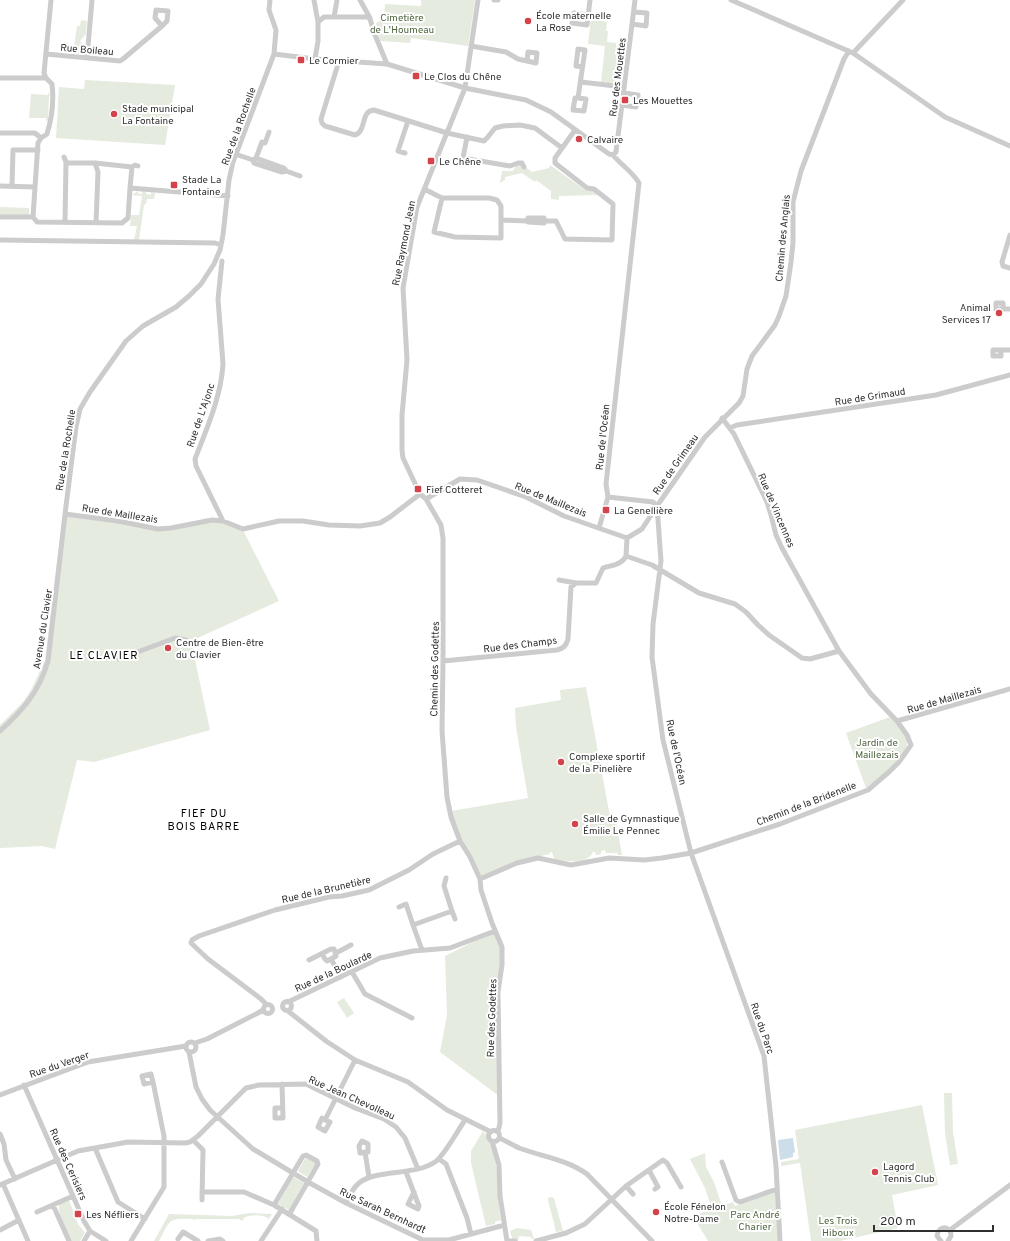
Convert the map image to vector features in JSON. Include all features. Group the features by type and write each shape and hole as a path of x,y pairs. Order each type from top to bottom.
{"street":[{"path":"33,217 38,143 41,138 47,134 52,114 52,84 46,78 44,73 51,0"},
{"path":"87,58 92,0"},
{"name":"Rue de la Rochelle","path":"65,514 76,427 80,409 90,392 126,341 143,326 176,307 195,291 212,268 221,245 230,174 235,154 274,54 276,30 269,10 270,0"},
{"path":"314,0 318,22 318,41 315,59"},
{"path":"334,17 337,0"},
{"path":"360,0 370,19 387,64"},
{"name":"Rue Raymond Jean","path":"420,494 403,458 401,440 407,360 403,288 417,207 465,88 478,0"},
{"path":"588,15 590,0"},
{"name":"Rue des Mouettes","path":"613,155 616,152 635,0"},
{"path":"731,0 851,52 945,117 1010,146"},
{"name":"Chemin des Anglais","path":"722,418 739,403 743,396 747,369 752,356 780,316 786,296 793,243 792,202 801,170 844,59 902,0"},
{"path":"632,24 646,26 647,14 634,12"},
{"path":"318,22 324,18 334,17 367,17 370,19"},
{"name":"Rue Boileau","path":"46,54 122,60 162,26"},
{"path":"471,46 506,52 518,59 527,61"},
{"name":"Rue de l'Océan","path":"274,54 315,59 387,64 465,88 526,100 551,112 609,154 613,155 634,175 639,183 606,484 608,497 599,528"},
{"path":"340,61 322,119 322,123 325,126 354,135 358,134 367,113 372,110 447,133 484,140 495,128 503,126 524,126 535,128 562,148"},
{"path":"578,98 582,67"},
{"path":"0,78 46,78"},
{"path":"580,82 624,87"},
{"path":"622,105 636,107 638,95 624,94"},
{"path":"405,153 398,151 408,121"},
{"path":"501,220 528,220 528,218 544,218 544,221 556,221 565,240 612,240 613,204 594,189 587,188 554,164 555,158 575,130"},
{"path":"269,132 265,143 262,142 254,159 254,163 300,176"},
{"path":"0,133 36,133 41,138"},
{"path":"467,137 463,158 510,166 522,163 524,168"},
{"path":"12,186 13,150 38,150"},
{"path":"235,154 254,159"},
{"path":"64,157 66,163 65,222"},
{"path":"66,163 132,167 135,165 138,166"},
{"path":"95,164 98,172 96,222"},
{"path":"0,217 33,217 38,222 122,223 128,218 132,167"},
{"path":"0,186 35,187"},
{"path":"130,188 228,196"},
{"path":"424,190 442,198 489,198 497,200 500,206 501,238 454,237 434,232 442,198"},
{"path":"605,240 612,234"},
{"path":"1010,235 1002,262 1003,266 1010,268"},
{"path":"0,240 215,243 221,245"},
{"name":"Rue de L'Ajonc","path":"222,261 218,299 224,364 223,375 214,410 195,459 196,466 223,521"},
{"path":"1004,309 1010,309"},
{"path":"1001,350 1010,350"},
{"name":"Rue de Grimaud","path":"730,428 737,425 936,395 1010,375"},
{"name":"Rue de Vincennes","path":"722,418 730,428 766,502 772,515 776,535 782,548 839,650"},
{"name":"Rue de Grimeau","path":"627,538 642,529 705,437 722,418"},
{"name":"Rue de Maillezais","path":"426,499 460,479 477,480 526,497 564,516 627,538"},
{"path":"420,494 426,499"},
{"name":"Rue de Maillezais","path":"65,514 118,521 158,529 212,520 223,521 244,529 279,521 303,521 329,526 360,526 380,523 420,494"},
{"path":"608,497 653,502 657,506"},
{"name":"Chemin des Godettes","path":"426,499 441,525 443,538 442,732 447,797 451,817 460,841"},
{"name":"Rue de l'Océan","path":"657,506 660,570 652,624 652,657 663,740 691,853"},
{"name":"Avenue du Clavier","path":"0,731 23,709 35,693 45,672 49,654 65,514"},
{"path":"559,580 576,583 596,583 603,568 624,561 626,556 627,538"},
{"path":"626,556 652,565 699,593 735,604 746,612 758,626 769,635 802,658 810,659 839,650"},
{"name":"Rue des Champs","path":"443,661 557,650 562,648 566,645 568,639 571,587 576,583"},
{"path":"119,659 175,638 186,640"},
{"name":"Rue de Maillezais","path":"839,650 871,694 897,721 1010,689"},
{"name":"Chemin de la Bridenelle","path":"480,879 517,863 538,858 571,865 618,857 644,860 682,855 780,824 868,790 899,762 911,745 907,735 897,721"},
{"name":"Rue des Godettes","path":"460,841 470,857 480,879 481,890 502,947 502,965 498,992 500,1123 498,1132"},
{"name":"Rue de la Brunetière","path":"266,1009 261,999 208,959 191,943 192,940 199,936 275,910 329,897 342,896 369,890 409,870 432,854 460,841"},
{"name":"Rue du Parc","path":"691,853 764,1056 776,1166 780,1241"},
{"path":"446,878 444,886 455,919"},
{"path":"399,907 406,904 422,950"},
{"path":"413,925 452,911"},
{"name":"Rue de la Boularde","path":"288,1006 295,999 380,958 422,950 450,948 495,931"},
{"path":"322,954 327,961 336,956 336,953 351,945"},
{"path":"309,960 331,948 334,949 336,953"},
{"path":"331,959 341,977"},
{"path":"352,972 365,994 412,1018"},
{"path":"288,1006 296,1018 326,1041 355,1060 408,1082 447,1110 480,1126 490,1133"},
{"name":"Rue du Verger","path":"0,1095 88,1062 174,1049 191,1048 266,1009 288,1006"},
{"name":"Rue Sarah Bernhardt","path":"191,1048 192,1068 196,1087 202,1099 217,1117 252,1149 308,1182 346,1203 423,1240 449,1240 502,1224"},
{"path":"325,1120 355,1060"},
{"path":"131,1241 164,1187 164,1142 151,1071 142,1076 144,1084 153,1082"},
{"name":"Rue Jean Chevolleau","path":"193,1140 246,1088 259,1084 306,1084 336,1099 384,1119 396,1126 406,1138 418,1169"},
{"path":"282,1084 282,1108"},
{"name":"Rue des Cerisiers","path":"24,1085 84,1221 90,1231"},
{"path":"346,1203 358,1183 369,1177 406,1172 434,1163 465,1120"},
{"path":"490,1133 495,1130 500,1135 496,1140 496,1152 499,1166 504,1241"},
{"path":"490,1133 489,1138 562,1160 576,1166 587,1174 652,1241"},
{"path":"0,1134 4,1144 6,1160 15,1179"},
{"path":"28,1241 2,1184 78,1151 128,1142 185,1143 193,1140 203,1150 202,1200"},
{"path":"95,1148 118,1202 145,1218"},
{"path":"446,1148 446,1164 471,1234"},
{"path":"365,1152 369,1177"},
{"path":"274,1205 303,1156 307,1155 318,1161 318,1164 290,1213"},
{"path":"438,1159 446,1164"},
{"path":"536,1241 566,1233 582,1226 594,1217 626,1186 663,1160 681,1187"},
{"path":"722,1162 738,1202 777,1189"},
{"path":"649,1170 658,1187 655,1189"},
{"path":"406,1172 414,1192"},
{"path":"950,1230 1010,1185"},
{"path":"626,1186 633,1194"},
{"path":"202,1192 244,1192 290,1213 316,1231 317,1241"},
{"path":"38,1212 73,1196"},
{"path":"53,1205 69,1241"},
{"path":"261,1241 282,1209"},
{"path":"0,1230 19,1220"},
{"path":"502,1224 509,1241 515,1241"},
{"path":"937,1240 937,1234 940,1228 945,1227 950,1230"},
{"path":"948,1241 951,1236 950,1230"},
{"path":"84,1241 90,1231 106,1241"},
{"path":"178,1239 182,1232 198,1241"},
{"path":"208,1241 220,1239 223,1241"}],"green space":[{"name":"Cimetière de L'Houmeau","path":"421,0 475,0 468,46 411,38 410,43 380,41 375,24 384,20 385,4 421,6"},
{"path":"591,18 604,19 604,22 607,22 607,42 616,43 616,46 624,47 620,84 601,82 605,46 588,44"},
{"path":"81,20 87,21 86,34 80,41 86,47 85,53 73,54 77,26 80,26"},
{"name":"Stade municipal La Fontaine","path":"85,80 175,85 165,145 56,138 59,87 84,89"},
{"path":"48,92 50,95 48,120 46,121 46,118 29,118 31,94 48,95"},
{"path":"519,165 532,172 549,168 550,165 585,190 593,190 598,195 559,196 559,200 551,199 551,191 536,180 535,182 522,173 505,177 505,180 500,183 502,171 513,171 516,166"},
{"path":"138,191 138,194 142,194 142,191 151,195 151,192 155,193 154,199 147,199 146,204 144,205 139,240 134,240 137,226 130,226 131,215 139,215 142,196 132,195"},
{"path":"0,207 29,208 29,216 0,215"},
{"path":"63,514 158,529 212,520 235,526 244,532 279,601 191,641 210,730 94,762 77,760 55,849 42,846 0,848 0,725 23,702 31,690 45,660"},
{"name":"Complexe sportif de la Pinelière","path":"586,687 611,822 616,821 622,855 618,855 617,853 606,853 605,850 601,851 601,854 596,855 595,852 593,852 586,859 570,861 554,859 552,852 550,852 550,854 528,859 481,878 461,841 451,811 528,798 516,727 515,708 561,700 560,690"},
{"name":"Jardin de Maillezais","path":"890,717 898,724 904,733 907,739 907,745 899,759 866,788 846,733"},
{"path":"495,931 502,947 498,992 499,1096 440,1052 447,1015 445,956"},
{"path":"344,998 354,1013 347,1018 337,1002"},
{"path":"944,1093 952,1093 953,1132 958,1164 950,1165 945,1133"},
{"name":"Lagord Tennis Club","path":"922,1105 938,1185 892,1195 898,1228 840,1241 811,1241 800,1163 781,1166 781,1162 799,1159 795,1130"},
{"path":"483,1131 489,1141 496,1162 501,1220 495,1222 495,1224 486,1226 471,1163 471,1151"},
{"name":"Parc André Charier","path":"705,1153 706,1167 714,1182 722,1206 733,1202 735,1206 771,1193 775,1193 778,1241 708,1241 693,1218 712,1206 705,1188 690,1159"},
{"path":"306,1157 316,1163 307,1177 298,1171"},
{"path":"293,1177 304,1183 289,1210 278,1204"},
{"path":"548,1198 554,1198 563,1231 556,1232 548,1200"},
{"path":"69,1200 78,1224 85,1233 80,1241 71,1241 60,1216 60,1204"},
{"path":"250,1213 272,1214 269,1219 264,1216 254,1215 245,1217 242,1221 239,1219 178,1219 174,1220 168,1225 159,1241 154,1241 169,1214 232,1216"},
{"path":"517,1228 531,1230 534,1239 531,1237 519,1236 518,1241 513,1241 510,1231"}],"water":[{"path":"793,1138 795,1152 793,1153 793,1157 780,1160 778,1140"}],"place":[{"name":"École maternelle La Rose","path":"528,21"},
{"name":"Le Cormier","path":"301,60"},
{"name":"Le Clos du Chêne","path":"416,76"},
{"name":"Les Mouettes","path":"625,100"},
{"name":"Stade municipal La Fontaine","path":"114,114"},
{"name":"Calvaire","path":"579,139"},
{"name":"Le Chêne","path":"431,161"},
{"name":"Stade La Fontaine","path":"174,185"},
{"name":"Animal Services 17","path":"999,313"},
{"name":"Fief Cotteret","path":"418,489"},
{"name":"La Genellière","path":"606,510"},
{"name":"Centre de Bien-être du Clavier","path":"168,648"},
{"name":"Complexe sportif de la Pinelière","path":"561,762"},
{"name":"Salle de Gymnastique Émilie Le Pennec","path":"575,824"},
{"name":"Lagord Tennis Club","path":"875,1172"},
{"name":"École Fénelon Notre-Dame","path":"656,1212"},
{"name":"Les Néfliers","path":"78,1214"}],"district":[{"name":"LE CLAVIER","path":"104,655"},
{"name":"FIEF DU BOIS BARRE","path":"204,819"}],"park label":[{"name":"Les Trois Hiboux","path":"838,1226"}]}
